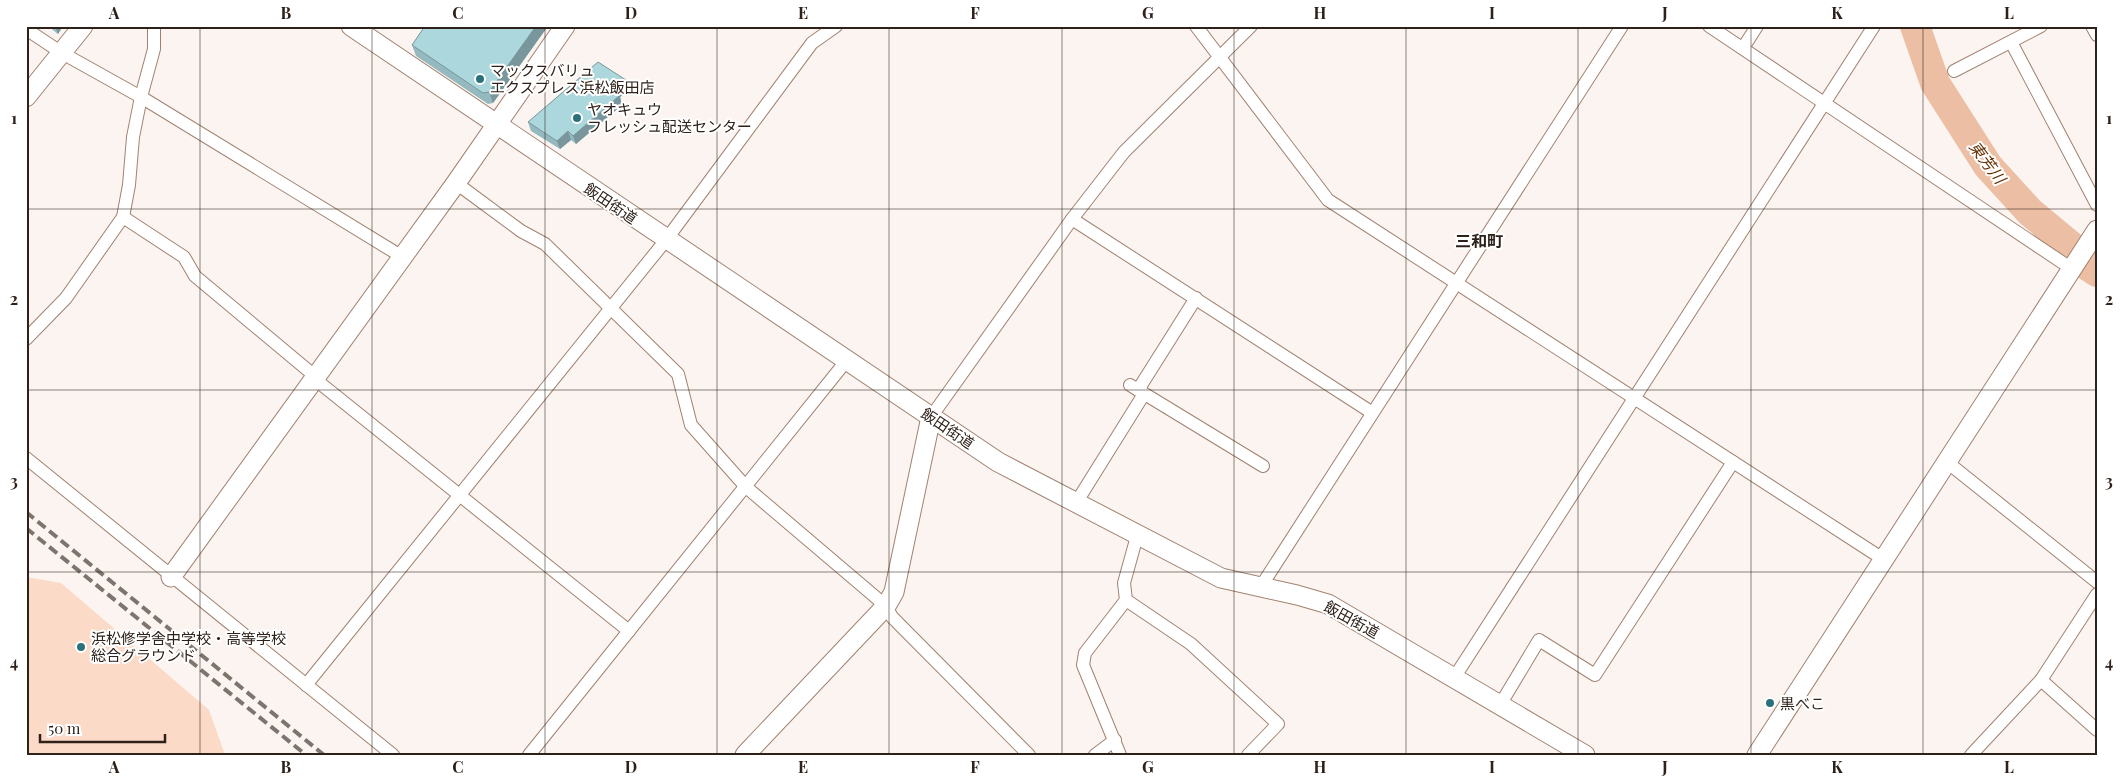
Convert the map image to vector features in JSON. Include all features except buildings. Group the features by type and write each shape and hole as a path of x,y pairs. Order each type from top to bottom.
{"street":[{"path":"26,97 83,26"},
{"path":"26,339 66,298 122,217 129,185 133,137 140,97 154,49 154,26"},
{"path":"171,577 401,256 456,183 565,26"},
{"path":"306,685 666,240 812,43 836,26"},
{"path":"1196,26 1328,200 1884,559"},
{"path":"745,755 886,606 894,592 931,416 1072,219 1124,152 1251,26"},
{"path":"1260,588 1371,412 1622,26"},
{"path":"1709,26 2072,269"},
{"path":"1743,48 1757,26"},
{"path":"1454,678 1633,397 1874,26"},
{"path":"1954,71 2041,26"},
{"path":"2092,26 2097,35"},
{"path":"26,29 62,53 140,97 401,256"},
{"name":"飯田街道","path":"361,29 495,125 998,462 1221,578 1260,588 1297,594 1328,604 1585,755"},
{"path":"2011,42 2097,205"},
{"path":"456,183 521,231 545,244 609,309 678,374 691,424 746,487 886,606 892,617 1029,755"},
{"path":"122,217 184,257 195,276 316,377 321,384 629,631"},
{"path":"1072,219 1371,412"},
{"path":"1757,755 2097,230"},
{"path":"1076,503 1137,389 1196,298"},
{"path":"528,755 847,360"},
{"path":"1137,389 1263,466"},
{"path":"26,458 393,755"},
{"path":"1500,705 1539,640 1595,675 1733,462"},
{"path":"1947,462 2097,582"},
{"path":"1120,755 1083,665 1085,653 1126,600 1124,583 1138,536"},
{"path":"1971,755 2041,680 2097,594"},
{"path":"1126,600 1191,644 1278,724 1248,755"},
{"path":"2041,680 2097,730"},
{"path":"1095,755 1115,740"}],"shaded area":[{"name":"浜松修学舎中学校・高等学校 総合グラウンド","path":"26,577 61,583 209,710 225,755 26,755"}],"waterway":[{"name":"東芳川","path":"1915,26 1935,83 1988,166 2030,212 2071,246 2088,266 2097,272"}],"railway":[{"path":"26,512 324,755"},
{"path":"26,528 306,755"}],"place":[{"name":"マックスバリュ エクスプレス浜松飯田店","path":"480,79"},
{"name":"ヤオキュウ フレッシュ配送センター","path":"577,118"},
{"name":"浜松修学舎中学校・高等学校 総合グラウンド","path":"81,647"},
{"name":"黒べこ","path":"1770,703"}],"district":[{"name":"三和町","path":"1479,240"}]}
